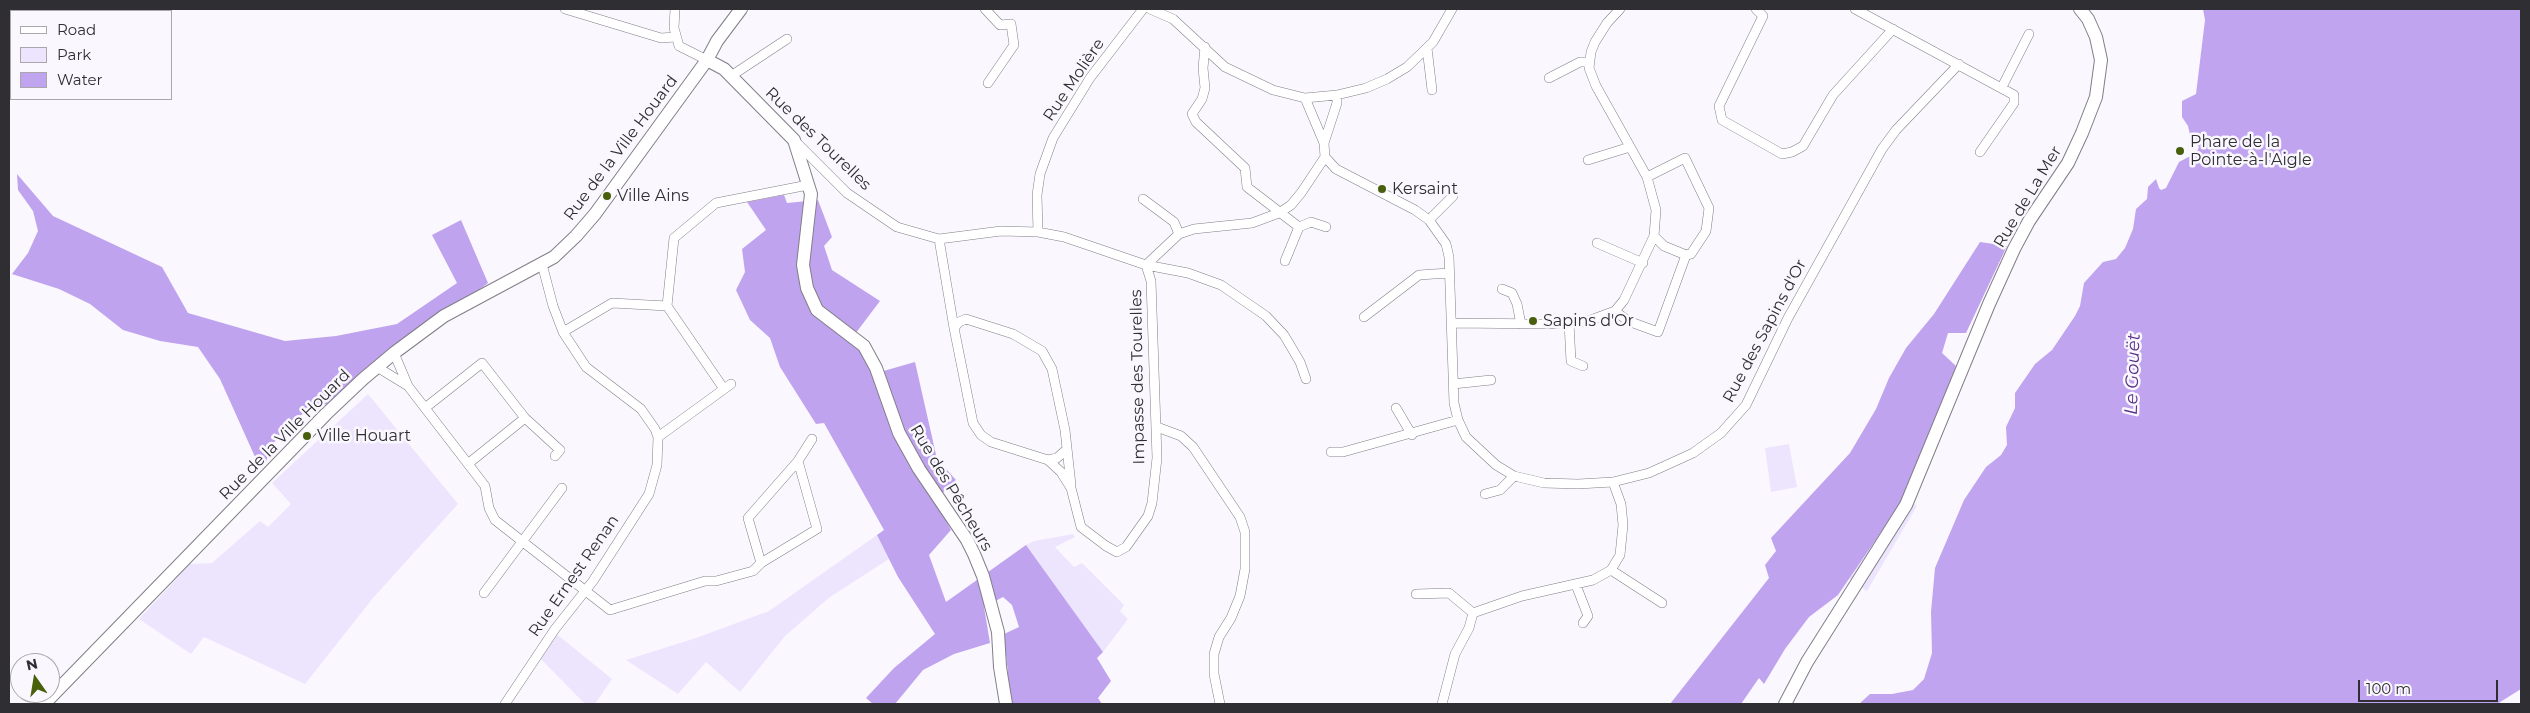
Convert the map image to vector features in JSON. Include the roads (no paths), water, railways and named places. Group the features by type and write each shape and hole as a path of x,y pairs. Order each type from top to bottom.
{"street":[{"path":"565,9 661,38 674,37"},
{"path":"675,9 674,37 679,46 707,60"},
{"name":"Rue de la Ville Houard","path":"44,704 326,414 377,367 444,316 554,258 595,214 707,60 717,41 741,9"},
{"path":"985,9 1000,25 1011,24 1014,45 988,83"},
{"name":"Rue Molière","path":"1038,232 1037,195 1040,174 1053,138 1090,78 1142,9"},
{"path":"1150,9 1173,19 1225,67 1272,90 1305,98 1337,96 1366,88 1387,79 1407,67 1427,48 1452,9"},
{"path":"1452,323 1521,324 1588,321 1615,311 1624,300 1654,236 1656,210 1647,177 1596,86 1589,62 1595,42 1620,9"},
{"path":"1756,9 1763,16 1719,106 1722,120 1782,154 1792,152 1803,146 1833,94 1893,29"},
{"path":"1855,9 2014,95 2015,101 1980,152"},
{"name":"Rue de La Mer","path":"1785,704 1807,662 1906,505 2014,248 2029,221 2068,163 2096,97 2101,60 2096,37 2088,19 2080,9"},
{"path":"2002,87 2029,34"},
{"path":"731,76 787,39"},
{"path":"1205,48 1203,68 1205,88 1194,118 1245,168 1247,187 1300,228"},
{"path":"1427,48 1432,90"},
{"name":"Rue des Tourelles","path":"707,60 724,69 846,194 897,227 939,239 1001,231 1038,232 1064,237 1146,265 1188,273 1221,285 1266,316 1284,335 1300,362 1306,379"},
{"path":"1549,78 1580,62 1589,62"},
{"name":"Rue des Sapins d'Or","path":"1324,157 1343,173 1415,210 1429,220 1446,244 1452,323 1452,384 1458,420 1466,437 1480,451 1514,476 1544,483 1613,482 1649,473 1693,454 1721,433 1746,405 1788,318 1882,149 1896,130 1959,64"},
{"path":"1146,265 1179,234 1194,229 1252,223 1279,213 1291,205 1324,157 1324,142 1337,103 1337,96"},
{"path":"1305,98 1324,142"},
{"name":"Rue des Pêcheurs","path":"794,140 811,194 803,265 807,288 817,310 864,346 876,368 899,433 919,469 967,540 974,554 983,576 998,632 1000,667 1006,704"},
{"path":"1588,160 1630,147"},
{"path":"1615,311 1628,321 1658,332 1686,256 1691,254 1706,232 1709,208 1685,158 1647,177"},
{"path":"542,264 553,306 564,332 586,367 641,409 658,437 728,387 667,306 674,238 716,204 808,185"},
{"path":"1429,220 1453,196"},
{"path":"1143,199 1174,222 1179,234"},
{"path":"1285,260 1300,228 1311,222 1326,228"},
{"path":"1654,236 1664,246 1686,256"},
{"path":"939,239 973,423 982,435 991,442 1048,460 1060,472 1071,488"},
{"path":"1597,244 1643,263"},
{"name":"Impasse des Tourelles","path":"1071,488 1081,527 1117,552 1126,547 1148,516 1152,503 1158,427 1151,281 1146,265"},
{"path":"1364,316 1419,275 1449,273"},
{"path":"1502,289 1512,293 1517,304 1521,324"},
{"path":"948,295 956,310 966,319 1013,334 1042,351 1052,369 1067,449 1071,488"},
{"path":"564,332 612,303 667,306"},
{"path":"954,328 966,319"},
{"path":"1569,323 1572,361 1583,366"},
{"path":"394,353 408,386 485,486 489,508 494,520 585,588 610,610 705,581 716,581 753,571 760,563 817,529 798,461"},
{"path":"425,408 482,363 525,418 560,450 555,456"},
{"path":"377,367 408,386"},
{"path":"1452,384 1490,380"},
{"path":"1396,408 1412,435"},
{"path":"469,463 525,418"},
{"path":"1332,452 1343,452 1412,435 1458,420"},
{"path":"1158,427 1163,427 1181,436 1193,448 1240,518 1245,532 1245,569 1240,596 1231,618 1219,637 1214,654 1214,674 1220,704"},
{"name":"Rue Ernest Renan","path":"505,704 539,652 585,588 593,581 649,494 658,465 658,437"},
{"path":"760,563 748,518 798,461 812,439"},
{"path":"1048,460 1057,458 1067,449"},
{"path":"1485,494 1500,490 1514,476"},
{"path":"1474,613 1522,596 1593,580 1611,570 1620,555 1623,525 1622,504 1613,482"},
{"path":"484,593 562,488"},
{"path":"1611,570 1662,603"},
{"path":"1576,585 1588,616 1582,623"},
{"path":"1416,594 1449,593 1474,613"},
{"path":"1442,704 1455,654 1469,628 1474,613"}],"water":[{"name":"Le Gouët","path":"2203,9 2521,9 2521,689 2497,704 1859,704 1870,694 1892,694 1913,690 1924,679 1932,653 1931,612 1935,568 1964,500 1986,467 2001,455 2007,445 2006,427 2015,408 2015,393 2035,364 2052,350 2075,316 2080,306 2084,283 2103,262 2116,259 2125,248 2133,229 2136,209 2147,199 2148,187 2156,179 2161,190 2166,188 2179,162 2196,153 2199,147 2191,139 2188,126 2182,117 2182,101 2196,94 2205,20"}],"place":[{"name":"Phare de la Pointe-à-l'Aigle","path":"2180,151"},
{"name":"Kersaint","path":"1382,189"},
{"name":"Ville Ains","path":"607,196"},
{"name":"Sapins d'Or","path":"1533,321"},
{"name":"Ville Houart","path":"307,436"}]}
